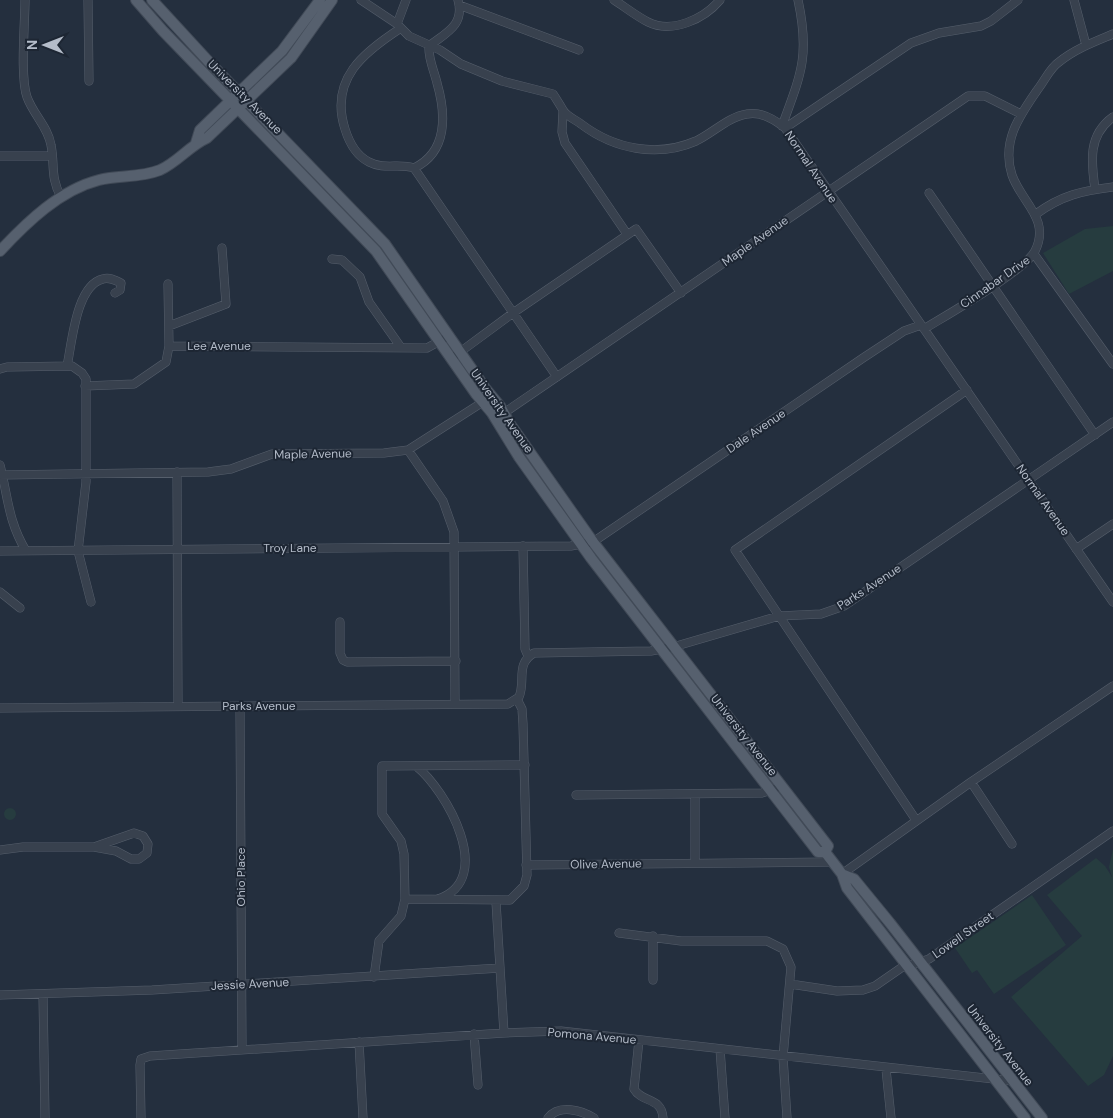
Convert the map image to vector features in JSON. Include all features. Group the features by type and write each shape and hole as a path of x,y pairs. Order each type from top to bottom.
{"main road":[{"name":"University Avenue","path":"136,0 385,244 505,413 514,429 593,542 828,846 826,852"},
{"name":"University Avenue","path":"152,0 239,101 376,251 581,544 818,852 826,852"},
{"path":"239,101 282,52 320,0"},
{"path":"0,251 19,232 61,197 100,180 145,175 158,171 178,159 196,143 200,130 239,101 290,58 332,0"},
{"name":"University Avenue","path":"826,852 842,874 847,888 910,966 1025,1118"},
{"name":"University Avenue","path":"842,874 854,879 1042,1118"}],"street":[{"path":"25,0 25,90 47,132 52,156 53,180 61,197"},
{"path":"88,0 89,81"},
{"name":"Normal Avenue","path":"360,0 399,26 409,36 440,50 461,64 484,75 553,94 563,111 595,135 624,147 645,150 678,147 697,141 736,117 747,114 760,114 775,120 784,127 1113,602"},
{"path":"406,0 399,26 357,62 346,82 341,111 346,134 362,157 380,166 406,165 414,168 557,377"},
{"path":"614,0 649,22 671,25 699,17 720,0"},
{"path":"784,127 802,72 804,58 805,41 798,0"},
{"path":"784,127 911,43 939,34 981,26 992,21 1018,0"},
{"path":"1074,0 1086,45"},
{"path":"414,168 425,162 439,144 443,128 438,84 428,55 429,46 455,27 459,16 459,3 579,50"},
{"name":"Cinnabar Drive","path":"923,327 992,286 1034,254 1039,234 1036,214 1016,184 1009,162 1010,139 1021,114 1053,67 1086,45 1113,34"},
{"name":"Maple Avenue","path":"495,420 968,96 985,96 1021,114"},
{"path":"563,111 562,132 565,143 627,234"},
{"path":"1095,189 1091,166 1092,148 1099,132 1113,117"},
{"path":"0,156 52,156"},
{"path":"1036,214 1056,200 1095,189 1113,187"},
{"path":"929,193 1095,435"},
{"path":"451,358 513,312 636,229 681,293"},
{"path":"169,326 226,304 222,248"},
{"path":"1034,254 1113,364"},
{"path":"332,259 342,260 360,276 369,302 400,346"},
{"path":"67,366 79,308 89,289 95,282 109,278 122,282 120,290 115,293"},
{"path":"168,284 169,346"},
{"name":"Dale Avenue","path":"593,542 904,331 923,327"},
{"path":"440,343 449,336"},
{"name":"Lee Avenue","path":"85,386 134,384 166,362 169,346 400,346 427,348 440,343"},
{"path":"0,369 7,367 67,366 82,373 86,379 86,473 78,550 91,602"},
{"path":"916,820 735,550 967,390"},
{"name":"Maple Avenue","path":"1,475 218,471 272,454 384,453 408,450 492,396"},
{"name":"Parks Avenue","path":"528,656 534,652 640,652 673,647 779,616 821,614 844,606 1113,422"},
{"path":"408,450 445,504 454,532 455,704"},
{"path":"0,465 10,517 17,536 26,551"},
{"path":"178,472 176,550 178,706"},
{"path":"1076,548 1113,524"},
{"name":"Troy Lane","path":"0,551 523,546 593,542"},
{"path":"405,898 434,901 496,902 510,900 524,886 526,865 525,765 522,709 517,699 521,692 521,671 528,656 525,649 523,546"},
{"path":"0,592 20,608"},
{"path":"340,622 340,653 342,660 348,662 456,661"},
{"path":"842,874 916,820 1113,686"},
{"name":"Parks Avenue","path":"0,708 508,704 517,699"},
{"name":"Ohio Place","path":"240,706 242,1048"},
{"path":"374,977 379,940 401,916 405,898 404,854 401,841 382,814 382,766 525,765"},
{"path":"416,766 439,790 462,840 466,858 465,871 460,882 450,892 434,901"},
{"path":"971,782 1012,844"},
{"path":"576,795 771,791 781,786"},
{"path":"695,794 696,863"},
{"name":"Lowell Street","path":"790,984 837,991 863,990 875,986 901,968 921,963 1113,831"},
{"path":"0,850 26,846 94,847 116,851 131,859 139,859 147,853 148,847 146,838 134,833 94,847"},
{"name":"Olive Avenue","path":"526,865 833,862"},
{"path":"496,902 504,1033"},
{"path":"619,933 681,941 772,942 783,949 790,960 790,984 783,1057 787,1118"},
{"path":"652,936 653,980"},
{"name":"Jessie Avenue","path":"0,995 242,985 500,968"},
{"path":"43,994 45,1118"},
{"name":"Pomona Avenue","path":"141,1118 141,1059 170,1053 474,1034 561,1031 886,1069 1012,1081"},
{"path":"474,1034 478,1086"},
{"path":"639,1040 634,1089 640,1096 660,1105 664,1118"},
{"path":"359,1042 363,1118"},
{"path":"720,1049 725,1118"},
{"path":"886,1069 891,1118"},
{"path":"548,1118 557,1110 579,1111 594,1118"}],"green space":[{"path":"1113,226 1113,271 1069,294 1043,253 1085,229"},
{"path":"8,808 12,808 16,814 12,820 8,820 4,816 4,812"},
{"path":"1113,849 1113,1056 1104,1075 1088,1086 1011,997 1082,936 1047,895 1096,858 1105,866 1112,877 1109,867"},
{"path":"1032,895 1066,945 994,994 977,970 972,973 955,948"}]}
